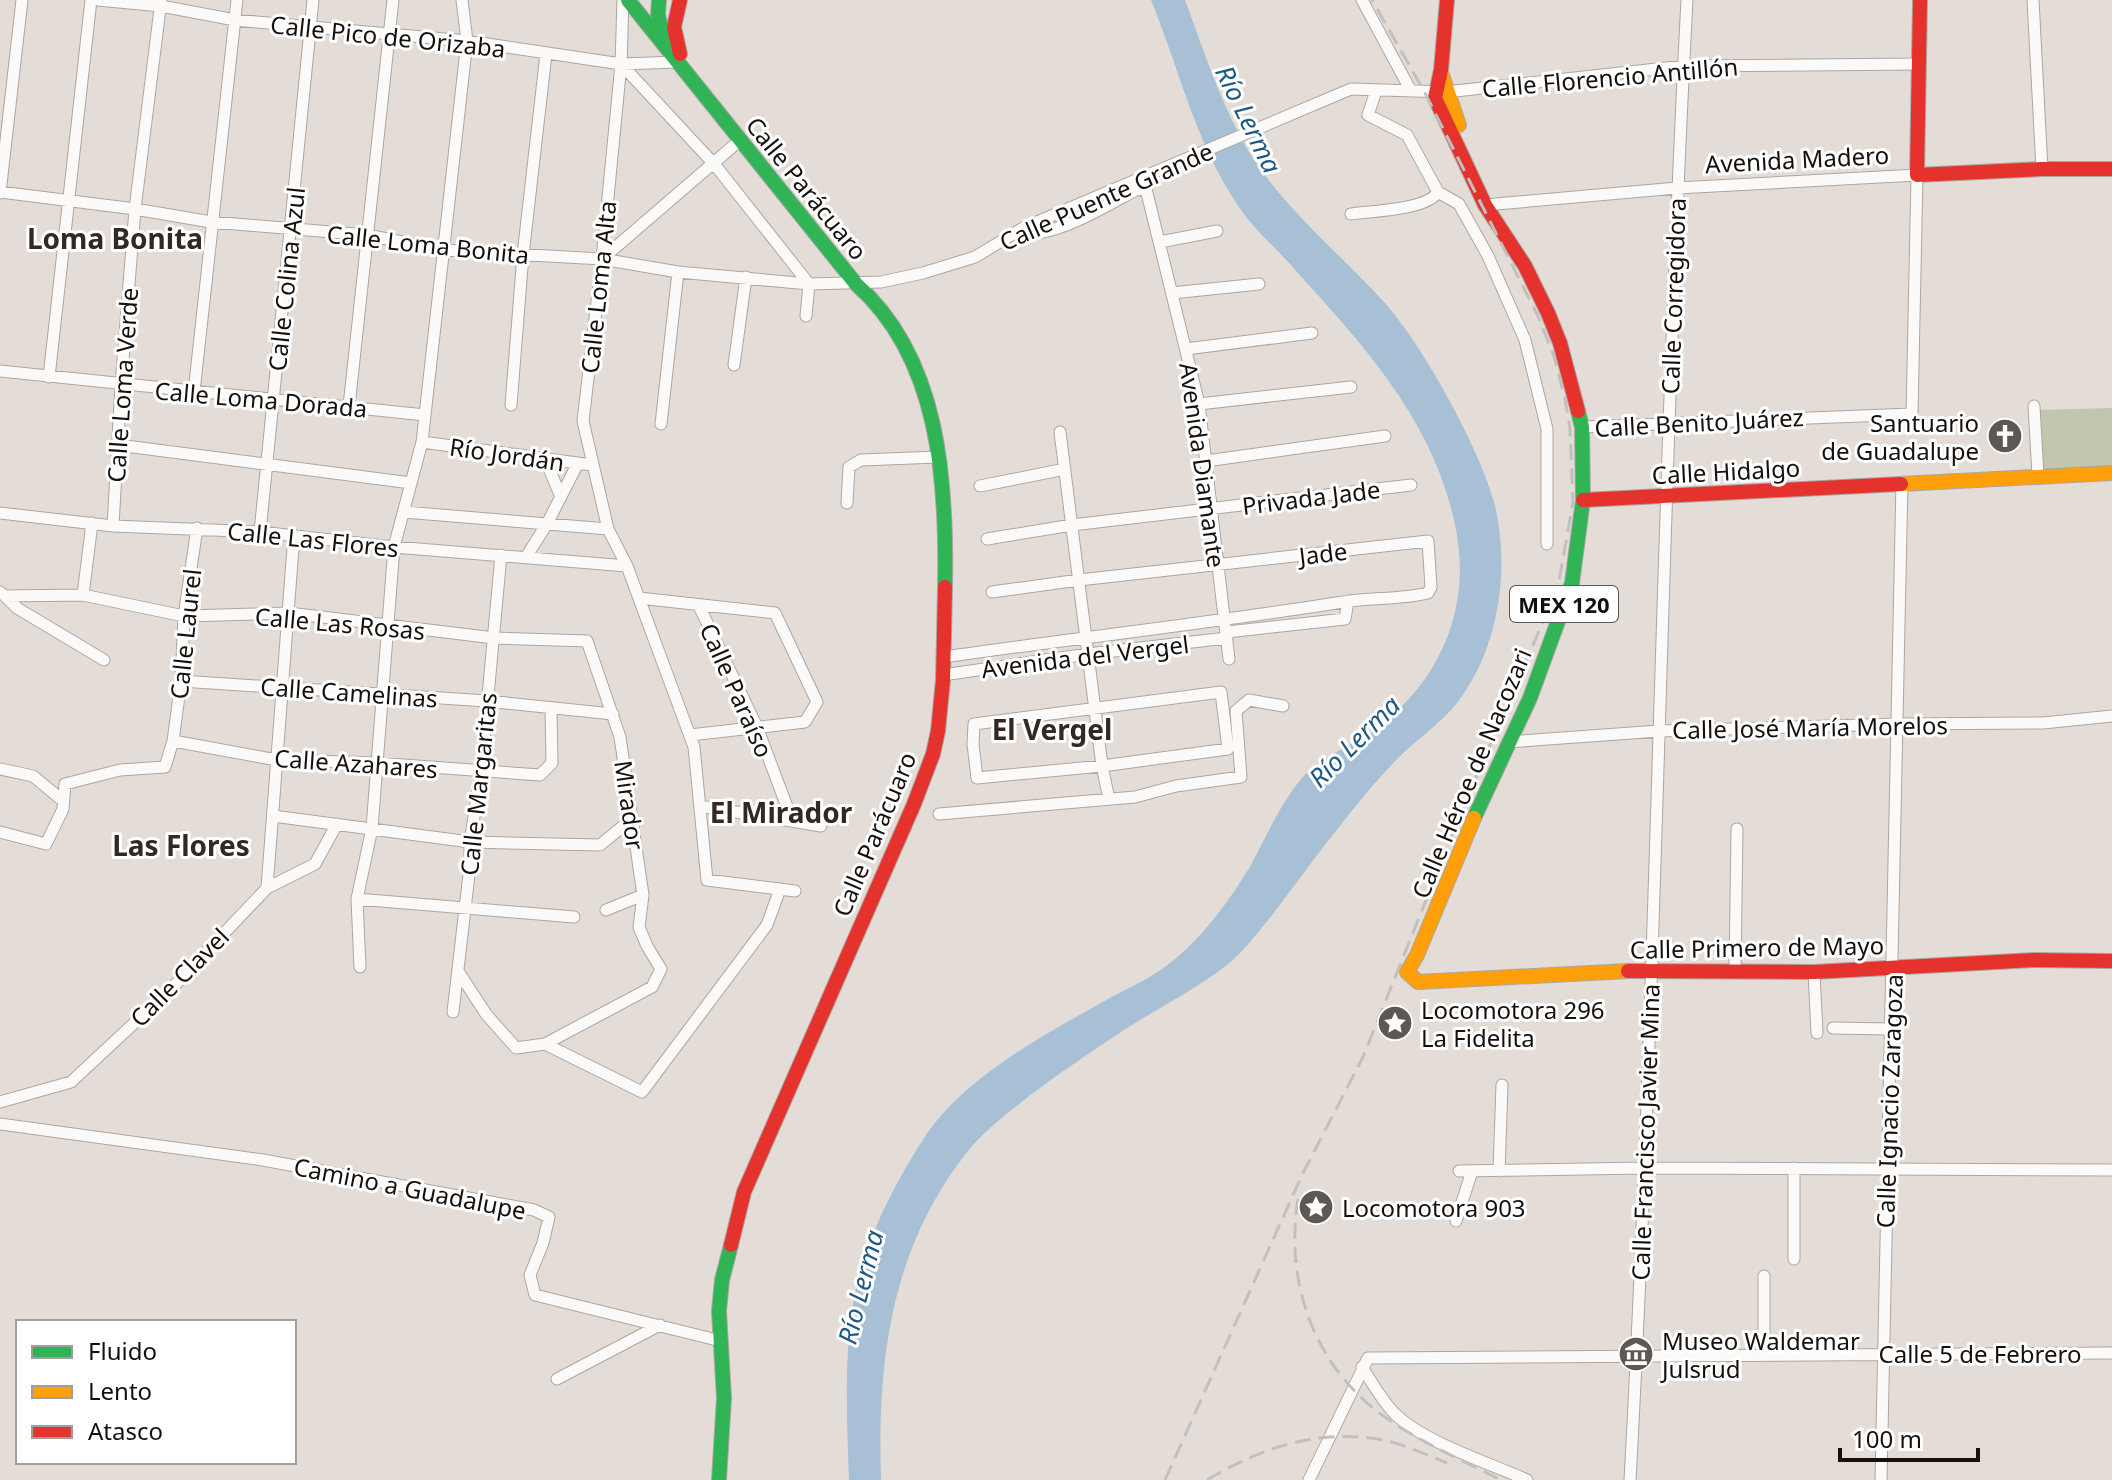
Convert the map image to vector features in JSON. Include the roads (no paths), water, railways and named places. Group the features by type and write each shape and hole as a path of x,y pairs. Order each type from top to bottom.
{"main road":[{"path":"626,0 682,66"},
{"path":"659,0 658,15 666,44"},
{"path":"680,0 672,18 673,36 682,66"},
{"path":"1440,91 1447,0"},
{"path":"1917,175 1920,0"},
{"name":"Calle Parácuaro","path":"682,66 856,284 881,309 909,356 931,419 943,481 947,541 943,675 934,747 914,804 744,1192 722,1280 719,1311 724,1398 719,1480"},
{"name":"Calle Héroe de Nacozari","path":"1407,972 1530,698 1572,583 1583,500 1582,427 1548,313 1489,204 1454,116 1440,91"},
{"name":"Avenida Madero","path":"1917,175 2112,169"},
{"name":"Calle Hidalgo","path":"1583,500 2112,473"},
{"name":"Calle Primero de Mayo","path":"1407,972 1418,982 1651,970 1814,972 2034,960 2112,961"}],"street":[{"path":"0,193 22,0"},
{"path":"49,377 91,0"},
{"name":"Calle Pico de Orizaba","path":"98,0 161,3 235,20 467,41 621,64 682,66"},
{"path":"194,392 237,0"},
{"name":"Calle Colina Azul","path":"260,532 313,0"},
{"path":"349,406 393,0"},
{"name":"Calle Loma Alta","path":"626,0 602,259 583,421 608,529 627,566"},
{"path":"1362,0 1411,91"},
{"name":"Calle Corregidora","path":"1667,497 1677,188 1687,0"},
{"path":"2033,0 2042,169"},
{"name":"Calle Loma Verde","path":"113,526 135,209 161,3"},
{"path":"360,967 357,899 372,828 394,547 422,442 467,41 462,5"},
{"path":"511,405 523,255 546,54"},
{"path":"621,64 715,165 809,284 806,316"},
{"name":"Calle Florencio Antillón","path":"1440,91 1684,66 1918,64"},
{"name":"Calle Puente Grande","path":"856,284 923,273 975,257 1021,230 1351,89 1440,91"},
{"path":"1376,91 1368,115 1407,135 1438,192 1459,204 1488,256 1525,340 1547,429 1547,544"},
{"path":"602,259 715,165 739,141"},
{"name":"Avenida Madero","path":"1489,204 1677,188 1917,175"},
{"name":"Calle Benito Juárez","path":"1582,427 1912,414 1917,175"},
{"name":"Avenida Diamante","path":"1021,230 1025,234 1053,229 1146,189 1199,404 1229,659"},
{"path":"1351,214 1429,201 1438,192"},
{"name":"Calle Loma Bonita","path":"0,193 135,209 211,222 367,235 443,250 602,259 678,272 809,284 856,284"},
{"path":"1160,242 1217,231"},
{"path":"661,424 678,272"},
{"path":"734,365 746,277"},
{"path":"1172,293 1259,284"},
{"path":"1186,349 1312,333"},
{"name":"Calle Loma Dorada","path":"0,371 425,415"},
{"path":"1199,404 1351,387"},
{"path":"2034,406 2038,476"},
{"path":"1060,432 1102,766 1109,799"},
{"path":"1206,461 1385,436"},
{"name":"Río Jordán","path":"422,442 592,465"},
{"path":"118,445 411,483"},
{"path":"847,503 849,467 861,460 938,457"},
{"path":"545,459 561,497"},
{"path":"526,557 547,524 578,463"},
{"path":"980,486 1065,469"},
{"name":"Calle Ignacio Zaragoza","path":"1881,1480 1902,482"},
{"name":"Privada Jade","path":"987,539 1072,525 1411,485"},
{"name":"Calle Francisco Javier Mina","path":"1630,1480 1667,497"},
{"path":"404,512 608,529"},
{"name":"Calle Las Flores","path":"0,513 113,526 260,532 394,547 627,566"},
{"path":"83,595 92,523"},
{"name":"Calle Laurel","path":"173,741 181,681 184,616 197,528"},
{"path":"267,888 294,535"},
{"name":"Jade","path":"992,592 1428,541 1431,587 1428,593 1404,599 1348,601 1226,630"},
{"name":"Calle Margaritas","path":"453,1012 470,842 481,772 501,555"},
{"path":"627,566 694,747 707,880 795,891"},
{"path":"2,594 17,608 104,660"},
{"name":"Calle Las Rosas","path":"2,594 83,595 184,616 289,613 494,638 587,641"},
{"path":"639,598 775,613 817,702 805,722 690,735"},
{"name":"Calle Paraíso","path":"699,606 757,727 792,820"},
{"name":"Avenida del Vergel","path":"944,657 1086,637 1226,630"},
{"name":"Avenida del Vergel","path":"943,675 1226,630"},
{"name":"Mirador","path":"545,1044 652,987 661,969 639,927 643,895 620,737 587,641"},
{"name":"Calle Camelinas","path":"181,681 487,701 613,714"},
{"path":"1221,692 1228,749 1102,766 977,778 974,724 1095,709 1221,692"},
{"path":"939,814 1135,797 1176,786 1241,777 1236,711 1249,700 1283,706"},
{"name":"Calle Azahares","path":"173,741 277,760 376,763 540,775 552,763 551,708"},
{"name":"Calle José María Morelos","path":"1508,742 1659,731 2043,723 2112,716"},
{"path":"0,832 46,844 63,809 65,784 120,770 165,767 173,741"},
{"path":"0,769 33,776 62,800"},
{"path":"700,806 821,826"},
{"path":"273,816 470,842 600,845 633,818"},
{"name":"Calle Clavel","path":"0,1102 71,1082 174,986 267,888 315,864 337,824"},
{"path":"1735,970 1737,829"},
{"path":"458,971 486,1014 516,1048 545,1044 642,1092 767,925 780,889"},
{"path":"606,910 643,895"},
{"path":"357,899 574,917"},
{"path":"1814,972 1817,1033"},
{"path":"1833,1028 1890,1029"},
{"path":"1499,1171 1502,1085"},
{"name":"Camino a Guadalupe","path":"0,1124 263,1160 534,1210 549,1217 530,1275 535,1295 721,1341"},
{"path":"1459,1171 1643,1168 2112,1170"},
{"path":"1794,1168 1794,1259"},
{"path":"1456,1221 1472,1171"},
{"path":"1764,1276 1764,1354"},
{"path":"557,1379 660,1325"},
{"name":"Calle 5 de Febrero","path":"1365,1363 1637,1355 2112,1353"},
{"path":"1309,1480 1365,1363"},
{"path":"1365,1363 1387,1404 1416,1430 1527,1480"}],"water":[{"name":"Río Lerma","path":"1151,0 1185,0 1226,107 1259,167 1303,220 1384,302 1432,369 1476,453 1494,502 1501,554 1498,607 1483,658 1457,703 1376,782 1238,955 1206,980 1042,1086 997,1122 968,1151 921,1226 894,1307 882,1392 881,1480 849,1480 848,1359 856,1288 884,1210 924,1138 961,1095 1007,1059 1176,959 1212,922 1233,894 1280,809 1302,778 1325,759 1370,733 1415,692 1446,642 1454,614 1459,586 1455,525 1431,453 1414,419 1371,358 1247,218 1230,193 1203,140"}],"railway":[{"path":"1165,1480 1302,1175 1363,1057 1468,796 1558,587 1573,502 1570,428 1565,399 1554,356 1538,316 1424,91 1372,0"},
{"path":"1298,1199 1295,1229 1300,1289 1320,1344 1336,1369 1355,1392 1392,1422 1501,1480"},
{"path":"1207,1480 1273,1449 1297,1442 1345,1436 1395,1443 1447,1463"}],"place":[{"name":"Santuario de Guadalupe","path":"2005,436"},
{"name":"Locomotora 296 La Fidelita","path":"1395,1023"},
{"name":"Locomotora 903","path":"1316,1207"},
{"name":"Museo Waldemar Julsrud","path":"1636,1354"}],"district":[{"name":"Loma Bonita","path":"115,238"},
{"name":"El Vergel","path":"1052,729"},
{"name":"El Mirador","path":"781,812"},
{"name":"Las Flores","path":"181,845"}]}
